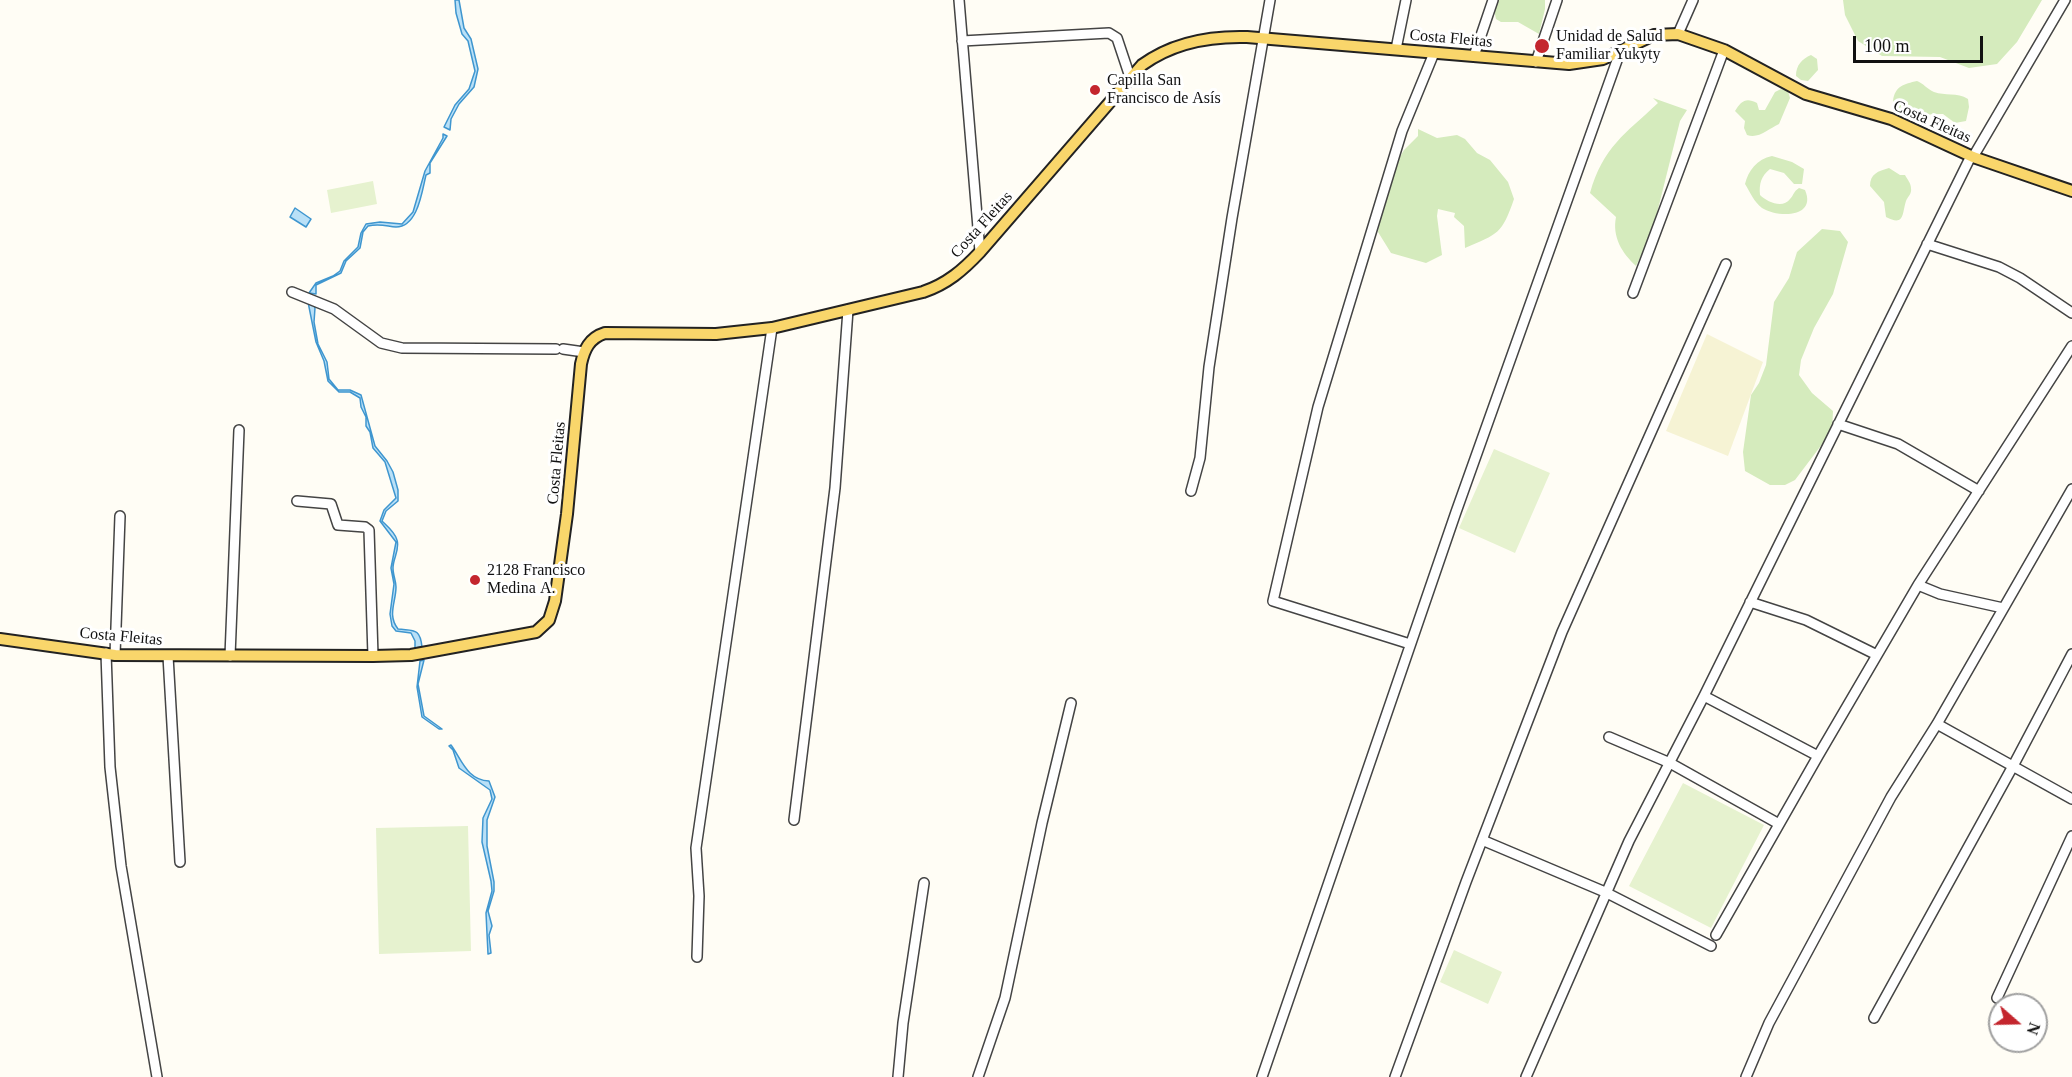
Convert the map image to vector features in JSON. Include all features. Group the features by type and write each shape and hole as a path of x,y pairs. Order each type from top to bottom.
{"main road":[{"name":"Costa Fleitas","path":"0,639 111,654 373,656 411,655 536,632 549,620 555,601 567,514 581,364 588,344 594,338 605,333 716,334 772,328 923,292 941,285 963,269 980,252 1130,77 1154,56 1177,47 1218,38 1263,39 1569,64 1589,62 1620,52 1654,35 1678,34 1724,50 1806,94 1891,119 1972,156 2072,191"}],"street":[{"path":"959,0 980,252"},
{"path":"1191,491 1200,458 1209,367 1270,0"},
{"path":"1396,49 1406,0"},
{"path":"1474,56 1493,0"},
{"path":"1536,62 1557,0"},
{"path":"1678,34 1693,0"},
{"path":"1526,1077 1629,841 1704,696 1927,244 1972,156 2067,3"},
{"path":"962,41 1109,33 1117,38 1130,77"},
{"path":"1633,293 1724,50"},
{"path":"1262,1077 1410,644 1620,52"},
{"path":"1410,644 1273,600 1322,395 1402,131 1434,53"},
{"path":"1927,244 1999,267 2020,278 2072,313"},
{"path":"1395,1077 1482,840 1562,633 1726,264"},
{"path":"292,292 334,309 381,343 402,348 559,349 584,352"},
{"path":"794,820 835,488 848,310"},
{"path":"697,957 699,896 696,848 772,328"},
{"path":"1716,935 1918,585 2072,346"},
{"path":"1838,424 1898,444 1979,491"},
{"path":"230,656 239,430"},
{"path":"1746,1077 1769,1023 1891,797 1937,724 2072,489"},
{"path":"297,501 331,504 338,525 367,527 369,530 373,656"},
{"path":"120,516 111,654 110,768 121,866 157,1077"},
{"path":"1918,585 1940,594 2003,608"},
{"path":"1750,602 1806,620 1877,655"},
{"path":"1874,1018 2072,654"},
{"path":"168,656 180,862"},
{"path":"1704,696 1818,756"},
{"path":"978,1077 1005,998 1042,823 1071,703"},
{"path":"1937,724 2072,799"},
{"path":"1610,737 1670,763 1779,824"},
{"path":"1999,993 2072,836"},
{"path":"1482,840 1605,892 1711,946"},
{"path":"898,1077 903,1023 924,883"}],"shaded area":[{"path":"1707,334 1763,362 1728,456 1666,431"}],"green space":[{"path":"1492,0 1545,0 1539,34 1518,22 1501,22 1496,19"},
{"path":"1843,0 2042,0 2017,42 1997,64 1969,68 1940,57 1882,56 1858,41 1845,15"},
{"path":"1811,55 1817,59 1818,70 1808,81 1801,80 1796,76 1798,66"},
{"path":"1917,81 1934,92 1968,99 1966,121 1955,123 1943,114 1908,114 1897,107 1893,101 1898,89"},
{"path":"1781,89 1788,91 1790,98 1779,124 1759,135 1747,135 1744,128 1745,121 1735,111 1737,108 1742,102 1750,100 1757,103 1759,110 1765,110 1775,92"},
{"path":"1653,98 1687,110 1680,121 1652,233 1636,266 1619,244 1615,231 1616,217 1590,193 1601,164 1616,142 1658,103"},
{"path":"1418,129 1437,138 1457,135 1465,139 1477,153 1490,160 1508,182 1514,199 1502,226 1492,236 1465,248 1464,226 1454,217 1455,213 1438,209 1442,255 1426,263 1391,253 1378,232 1382,202 1394,167 1404,150 1418,136"},
{"path":"1772,156 1792,162 1804,169 1802,184 1794,184 1784,173 1770,169 1761,180 1760,195 1771,202 1783,204 1799,188 1805,190 1806,206 1801,211 1786,214 1762,208 1754,200 1745,184 1754,166"},
{"path":"1889,168 1900,175 1905,175 1911,186 1902,217 1897,220 1886,217 1884,202 1870,186 1875,174"},
{"path":"373,181 377,204 331,213 327,190"},
{"path":"1822,229 1840,231 1848,242 1833,294 1814,328 1801,360 1799,375 1812,393 1833,411 1832,431 1795,480 1785,485 1770,485 1745,471 1743,452 1751,395 1766,365 1774,302 1789,278 1797,252"},
{"path":"1494,449 1550,473 1515,553 1459,528"},
{"path":"1683,783 1764,825 1711,928 1629,886"},
{"path":"468,826 471,951 379,954 376,828"},
{"path":"1454,950 1502,972 1488,1004 1440,982"}],"water":[{"path":"455,0 459,0 464,28 471,39 478,69 474,87 459,104 451,119 450,130 444,127 455,105 469,89 475,71 468,41 462,34 456,13"},
{"path":"443,134 447,136 430,163 430,173 426,175 418,207 409,221 396,227 368,226 363,232 360,248 346,261 341,273 316,285 316,294 309,293 316,283 340,271 344,261 358,247 361,233 366,224 380,222 402,224 413,212 425,171"},
{"path":"295,208 311,219 306,227 290,217"},
{"path":"308,302 313,303 315,308 314,322 318,344 327,362 329,379 338,390 350,390 361,395 375,446 393,472 398,490 398,501 386,511 382,521 395,534 398,544 393,568 396,587 393,619 398,629 415,631 420,636 422,647 415,648 415,641 411,633 396,631 392,626 390,614 394,584 391,568 396,542 380,521 384,510 396,498 385,462 373,448 360,398 350,392 339,392 328,381 324,361 316,342"},
{"path":"424,660 418,684 424,716 442,729 422,717 417,687 420,661"},
{"path":"451,745 470,773 489,781 495,797 487,820 487,846 494,882 494,891 488,911 492,926 489,935 491,953 488,954 486,913 492,891 482,842 483,818 492,799 490,790 459,768 453,750 449,746"}],"place":[{"name":"Unidad de Salud Familiar Yukyty","path":"1542,46"},
{"name":"Capilla San Francisco de Asís","path":"1095,90"},
{"name":"2128 Francisco Medina A.","path":"475,580"}]}
